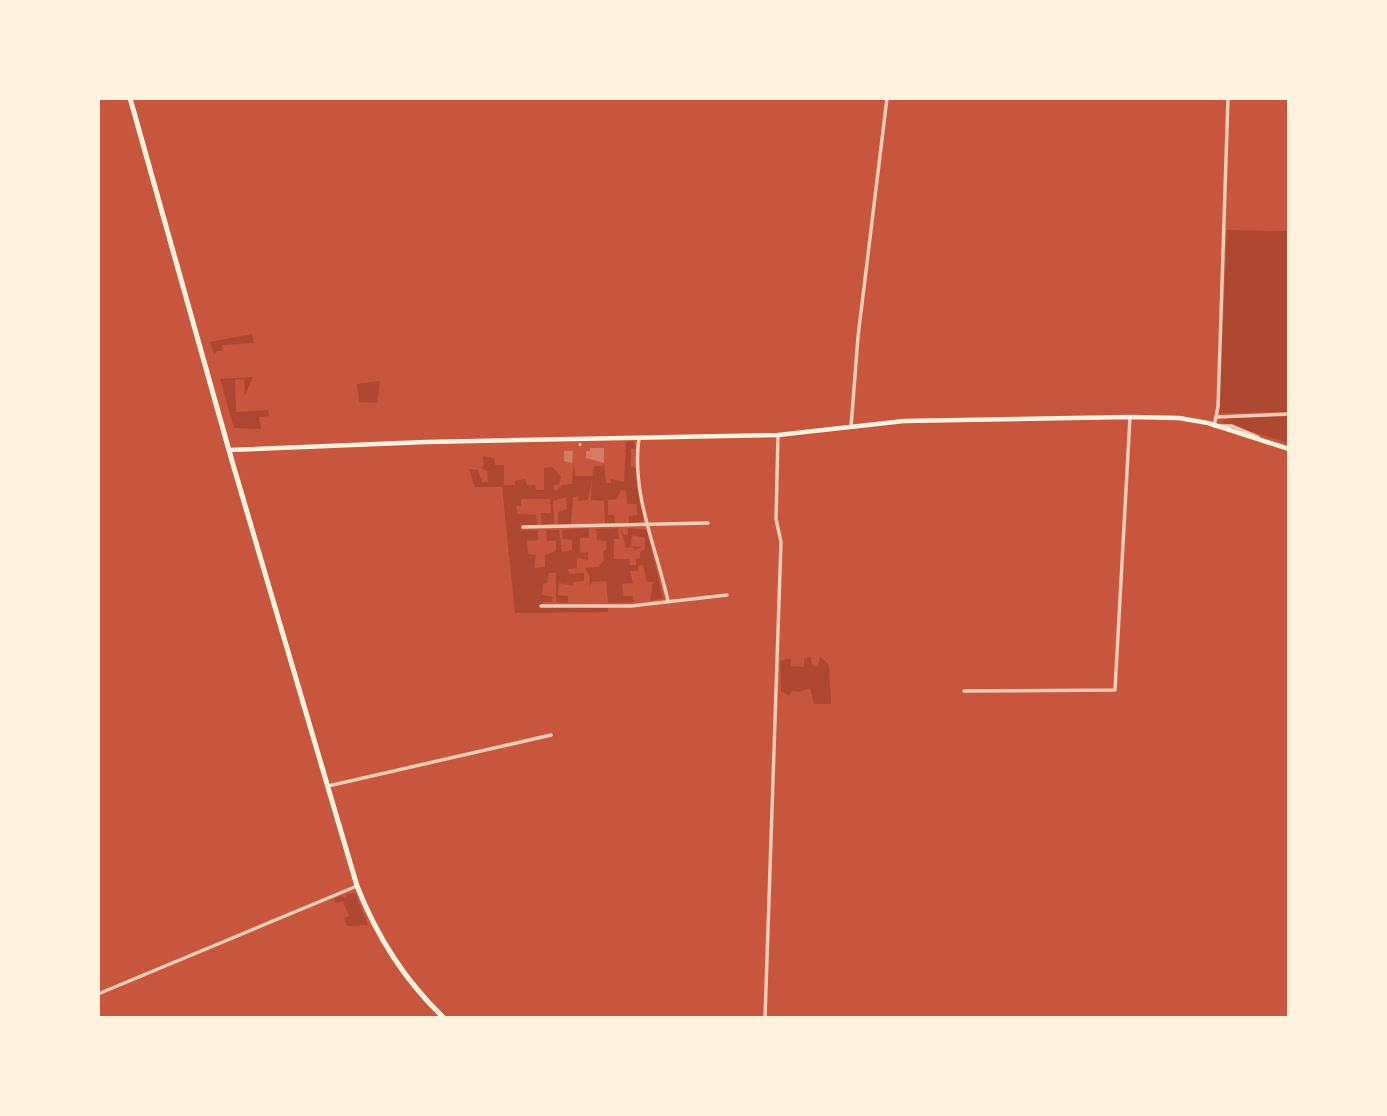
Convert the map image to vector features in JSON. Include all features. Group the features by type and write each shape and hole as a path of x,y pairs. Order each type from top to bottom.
{"main road":[{"path":"130,98 358,886 374,925 394,960 410,983 444,1018"},
{"path":"230,450 778,435 904,421 1129,417 1179,418 1216,426 1289,449"}],"street":[{"path":"851,427 858,337 887,98"},
{"path":"1216,426 1228,98"},
{"path":"1217,417 1289,414"},
{"path":"964,691 1112,691 1115,686 1129,417"},
{"path":"765,1018 781,541 776,519 778,435"},
{"path":"639,438 637,473 668,601"},
{"path":"523,527 708,523"},
{"path":"541,606 631,606 727,595"},
{"path":"328,786 551,735"},
{"path":"98,994 358,886"}],"shaded area":[{"path":"1227,230 1289,231 1289,412 1219,413"},
{"path":"252,334 254,343 222,345 222,351 217,351 214,355 210,342"},
{"path":"253,377 245,395 244,379 235,380 236,412 268,410 269,416 259,417 261,429 234,428 220,379"},
{"path":"380,381 377,403 359,402 357,384"},
{"path":"1289,416 1289,443 1220,422 1229,418"},
{"path":"633,441 637,448 631,449 631,467 636,468 644,518 642,522 629,523 629,516 637,515 637,504 627,504 626,491 621,490 617,499 608,500 608,515 614,515 615,523 605,524 604,501 591,500 592,479 588,500 578,501 578,496 573,497 571,524 558,525 558,512 567,509 566,497 553,501 554,524 542,525 541,513 551,513 550,499 521,499 521,506 516,506 517,514 536,515 537,525 521,525 520,530 538,530 538,540 527,541 528,554 536,555 534,568 545,567 545,555 556,551 556,541 547,541 546,530 559,530 562,552 572,550 572,540 563,539 562,530 589,528 589,538 580,538 580,553 588,552 588,560 577,558 577,568 568,569 569,574 584,573 584,581 573,582 573,586 559,583 558,595 568,596 568,603 556,602 556,573 549,573 547,583 543,584 542,595 553,597 552,602 543,602 542,606 608,608 608,612 515,613 502,487 475,487 469,469 478,470 482,482 488,482 487,471 481,468 484,465 483,456 494,458 495,465 504,465 504,485 515,485 515,481 525,479 527,485 535,485 536,490 544,490 544,468 553,467 561,477 559,484 554,485 554,490 557,490 562,485 572,484 574,461 575,476 593,476 594,466 603,466 604,463 606,483 611,483 611,479 624,482 626,442"},
{"path":"618,528 619,539 614,539 614,559 629,559 630,565 636,565 636,559 640,558 640,552 645,549 645,538 632,535 631,546 641,547 635,550 633,547 626,548 621,529 624,535 628,534 628,528 647,530 663,598 650,601 653,582 647,582 643,565 638,566 638,571 630,571 633,583 622,584 623,596 633,596 634,602 608,603 606,581 592,582 589,587 590,577 585,568 598,567 604,560 603,551 606,550 606,541 597,540 596,529"},
{"path":"820,656 829,665 831,704 814,704 810,688 800,692 792,691 789,696 781,691 780,661 791,658 791,666 804,667 804,659 811,657 812,665 818,667"},
{"path":"355,893 368,925 347,926 344,918 349,916 343,901 336,903 334,899 342,896 346,899 347,894"}],"building":[{"path":"590,448 604,448 604,463 586,458 586,451 590,451"},
{"path":"564,451 573,451 572,463 564,461"}]}
